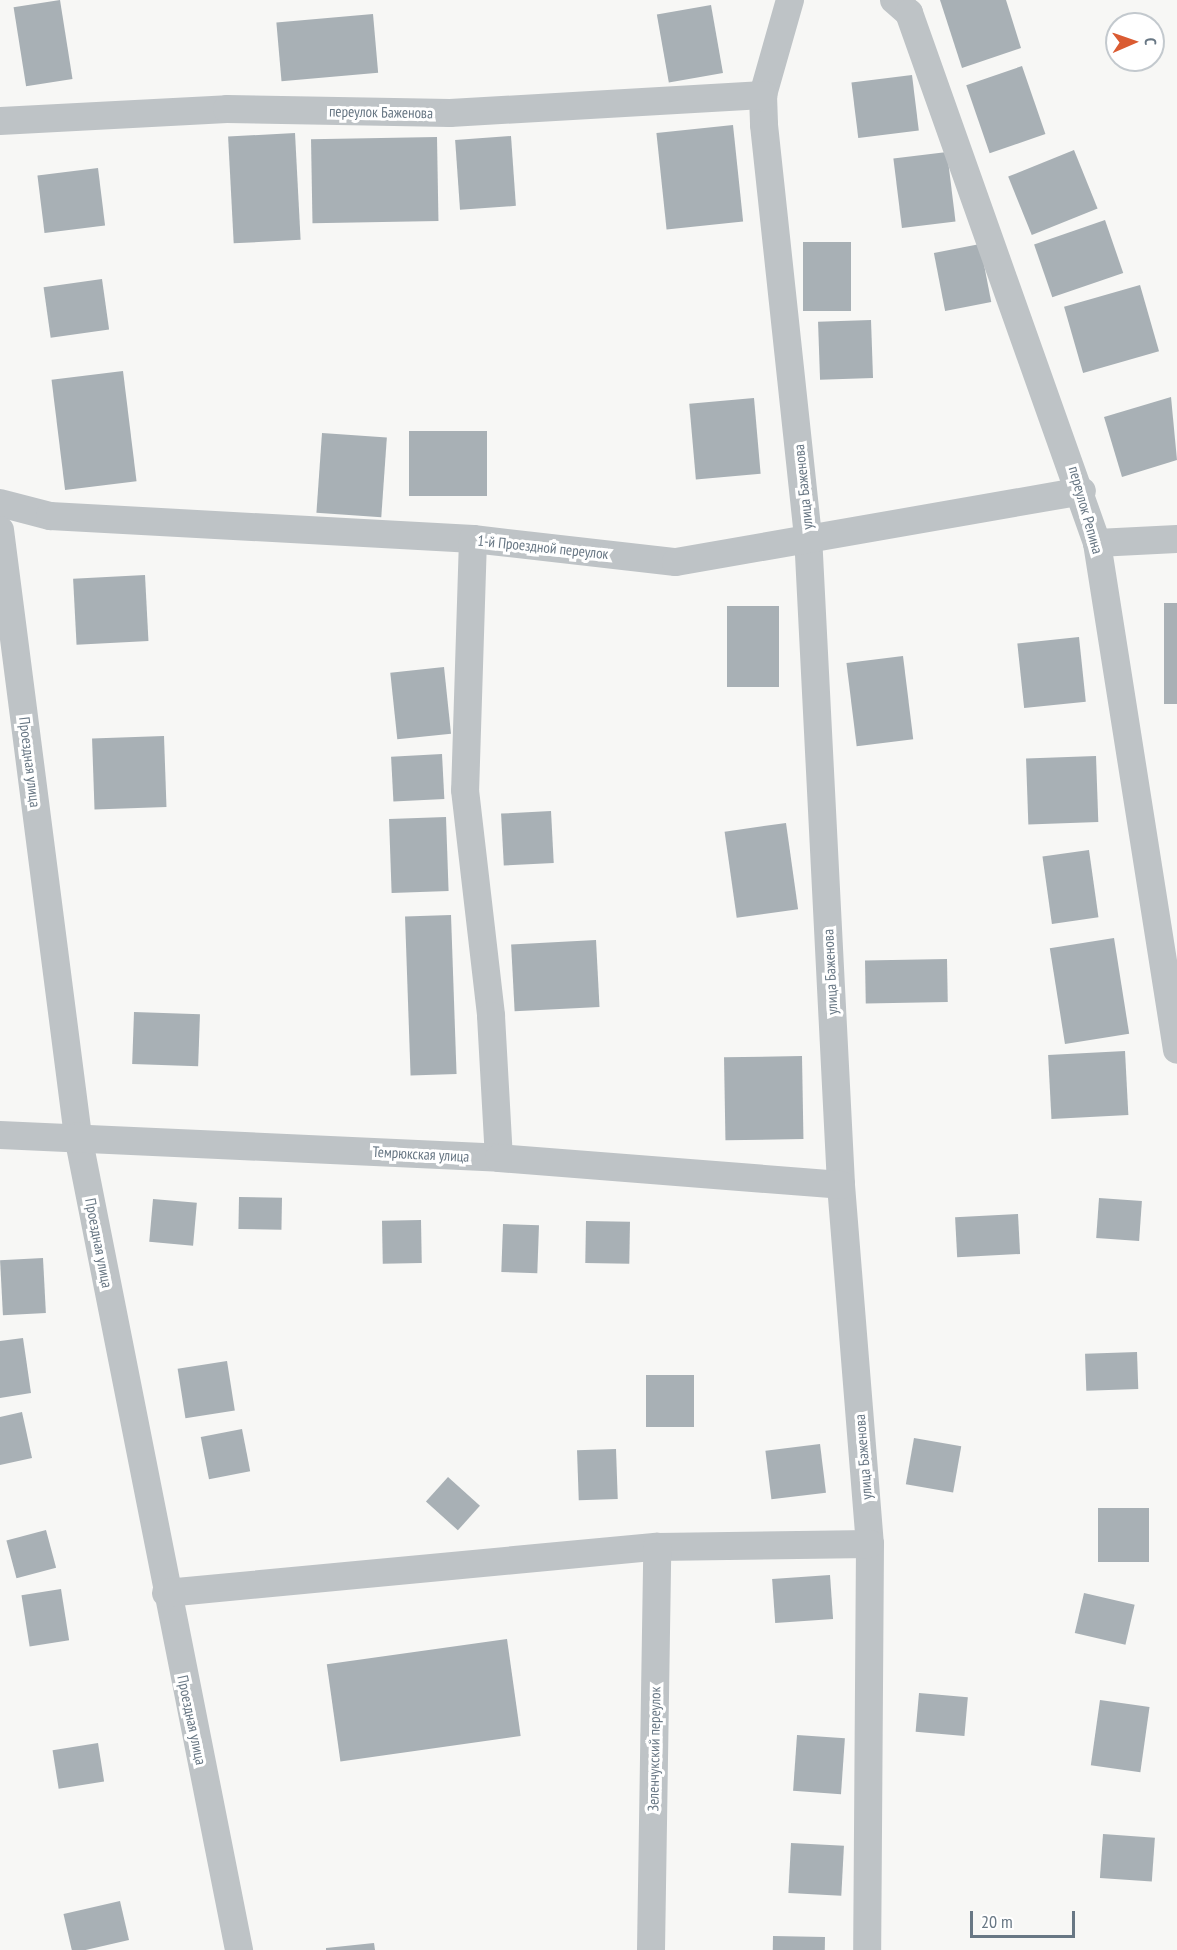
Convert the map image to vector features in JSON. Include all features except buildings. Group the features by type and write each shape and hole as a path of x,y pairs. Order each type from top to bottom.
{"street":[{"name":"улица Баженова","path":"790,0 763,95 808,535 841,1185 870,1544 867,1950"},
{"name":"переулок Репина","path":"894,0 909,14 1082,491 1097,543 1177,1050"},
{"name":"переулок Баженова","path":"0,121 227,109 450,113 763,95"},
{"name":"1-й Проездной переулок","path":"0,503 50,516 473,540 676,562 808,535 1082,491"},
{"name":"Проездная улица","path":"0,530 78,1136 166,1593 239,1950"},
{"path":"1097,543 1177,539"},
{"path":"473,540 465,790 491,1016 499,1158"},
{"name":"Темрюкская улица","path":"0,1135 78,1136 499,1158 841,1185"},
{"path":"166,1593 657,1547 870,1544"},
{"name":"Зеленчукский переулок","path":"651,1950 657,1547"}]}
